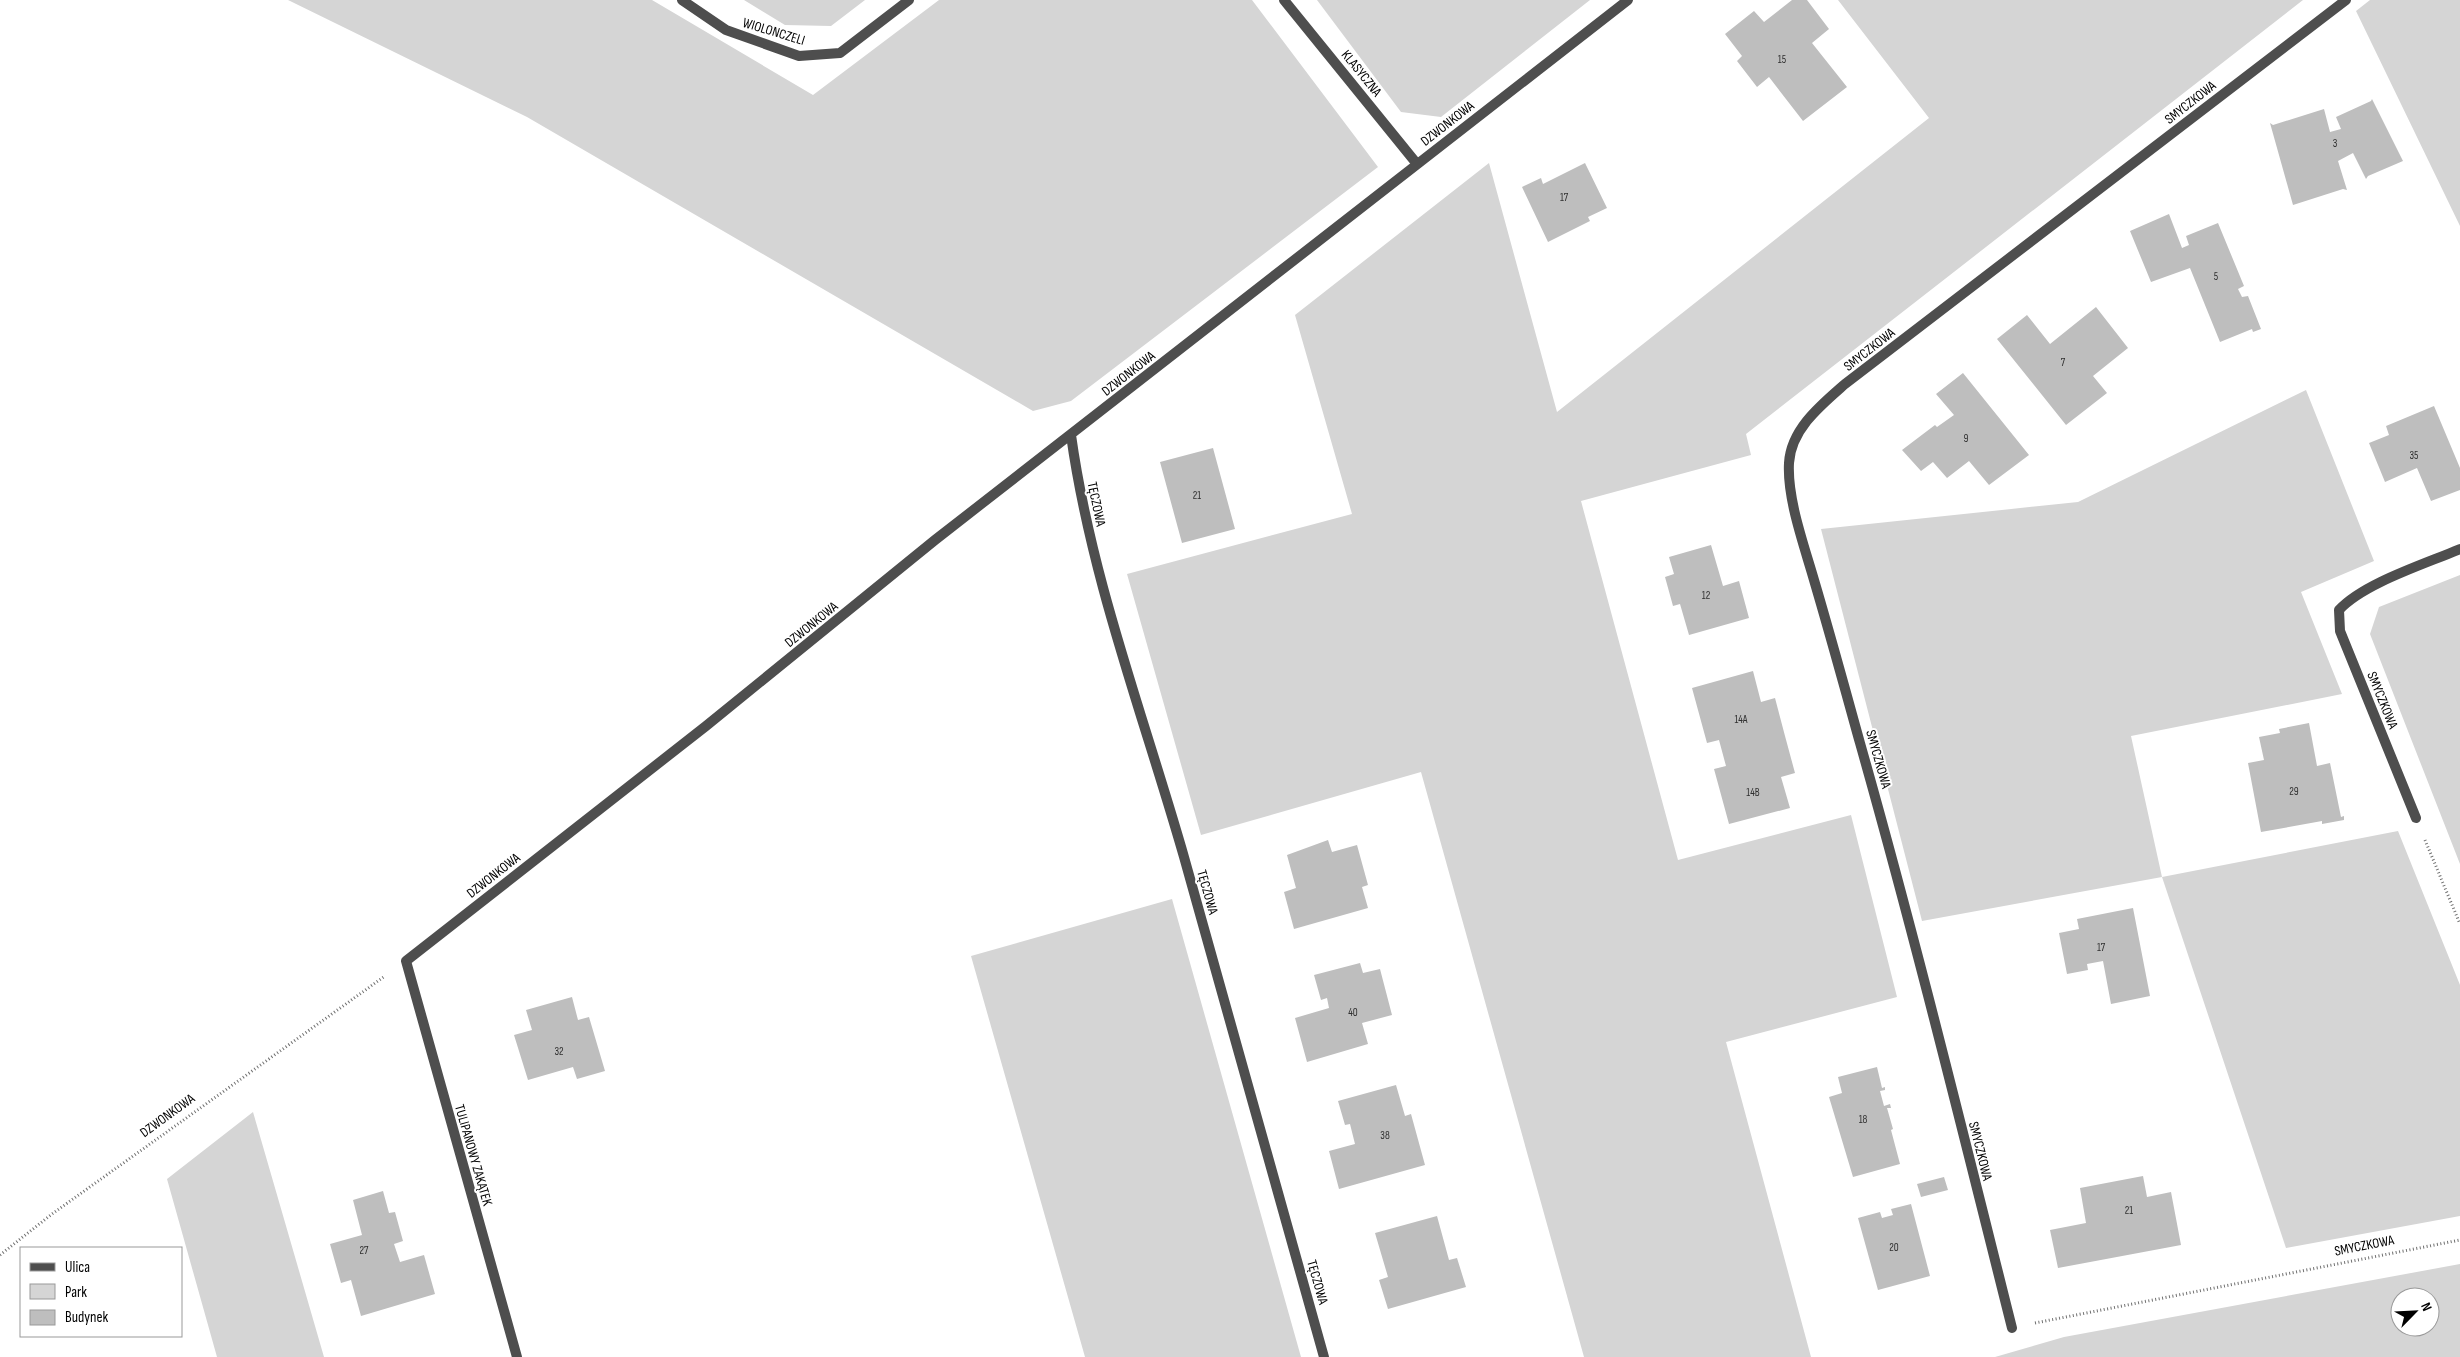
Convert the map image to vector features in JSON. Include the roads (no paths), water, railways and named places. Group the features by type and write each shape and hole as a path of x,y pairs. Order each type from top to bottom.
{"street":[{"name":"WIOLONCZELI","path":"682,0 726,30 799,56 840,53 909,0"},
{"name":"KLASYCZNA","path":"1284,0 1417,164"},
{"name":"DZWONKOWA","path":"406,961 706,726 935,540 1628,0"},
{"name":"SMYCZKOWA","path":"2012,1328 1887,838 1796,511 1789,482 1792,447 1802,427 1817,409 1845,384 2346,0"},
{"name":"TĘCZOWA","path":"1071,434 1078,482 1089,532 1134,697 1186,864 1324,1357"},
{"name":"SMYCZKOWA","path":"2416,818 2340,631 2340,610 2348,601 2371,588 2460,549"},
{"name":"TULIPANOWY ZAKĄTEK","path":"406,961 517,1357"}]}
